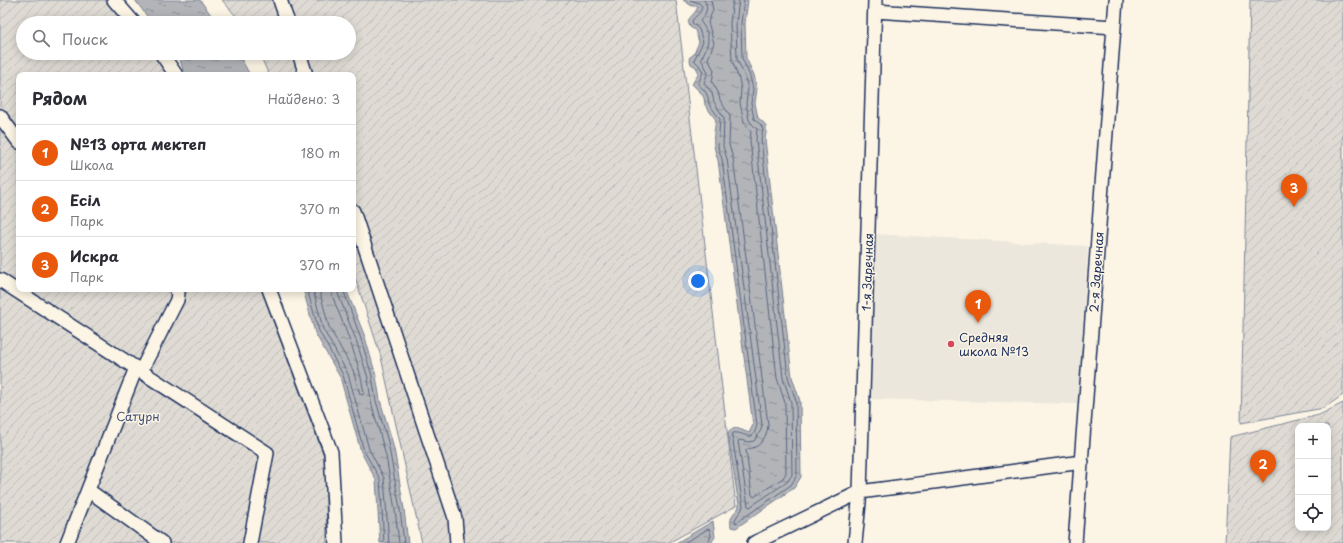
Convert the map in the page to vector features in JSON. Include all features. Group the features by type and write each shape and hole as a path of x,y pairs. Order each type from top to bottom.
{"street":[{"path":"114,0 128,16"},
{"path":"280,0 286,16"},
{"name":"2-я Заречная","path":"1075,543 1116,0"},
{"path":"875,6 1114,28"},
{"name":"1-я Заречная","path":"855,543 860,492 875,6"},
{"path":"166,60 174,72"},
{"path":"301,60 305,72"},
{"path":"0,116 16,138"},
{"path":"356,220 454,518 457,543"},
{"path":"0,280 16,290"},
{"path":"19,292 267,453 250,543"},
{"path":"67,543 138,369 144,365 177,300 178,292"},
{"path":"270,292 331,452 336,543"},
{"path":"754,543 860,492 1082,462"},
{"path":"88,490 162,543"}],"shaded area":[{"path":"876,234 1088,246 1078,404 869,399"}],"green space":[{"name":"Сатурн","path":"0,0 105,0 120,16 16,16 16,60 157,60 166,72 16,72 16,292 262,292 325,459 327,543 0,543"},
{"path":"222,0 676,0 736,506 668,543 422,543 381,357 356,280 356,72 268,72 262,60 356,60 356,16 236,16"},
{"path":"1250,0 1343,0 1343,395 1324,408 1241,423"},
{"path":"1343,403 1343,543 1225,543 1230,437 1319,415"}],"water":[{"path":"135,0 200,0 212,16 147,16"},
{"path":"683,0 748,0 745,23 746,58 754,75 757,89 755,103 758,118 766,127 765,139 792,377 800,401 801,477 794,488 736,528 731,527 731,519 739,506 728,434 731,429 737,428 749,433 753,425 718,160 714,145 716,120 705,105 704,98 701,93 692,84 699,73 696,67 691,64 689,58 694,54 699,42 695,30 690,27 688,21 698,6 692,6"},
{"path":"242,60 248,72 183,72 180,61"},
{"path":"304,292 347,292 365,337 376,376 380,400 392,441 404,509 408,543 380,543 376,480 361,452 340,377 315,333"},
{"path":"713,521 715,537 711,543 676,543"}],"place":[{"name":"Искра","path":"1294,207"},
{"name":"№13 орта мектеп","path":"978,323"},
{"name":"Средняя школа №13","path":"951,344"},
{"name":"Есіл","path":"1263,483"}]}
